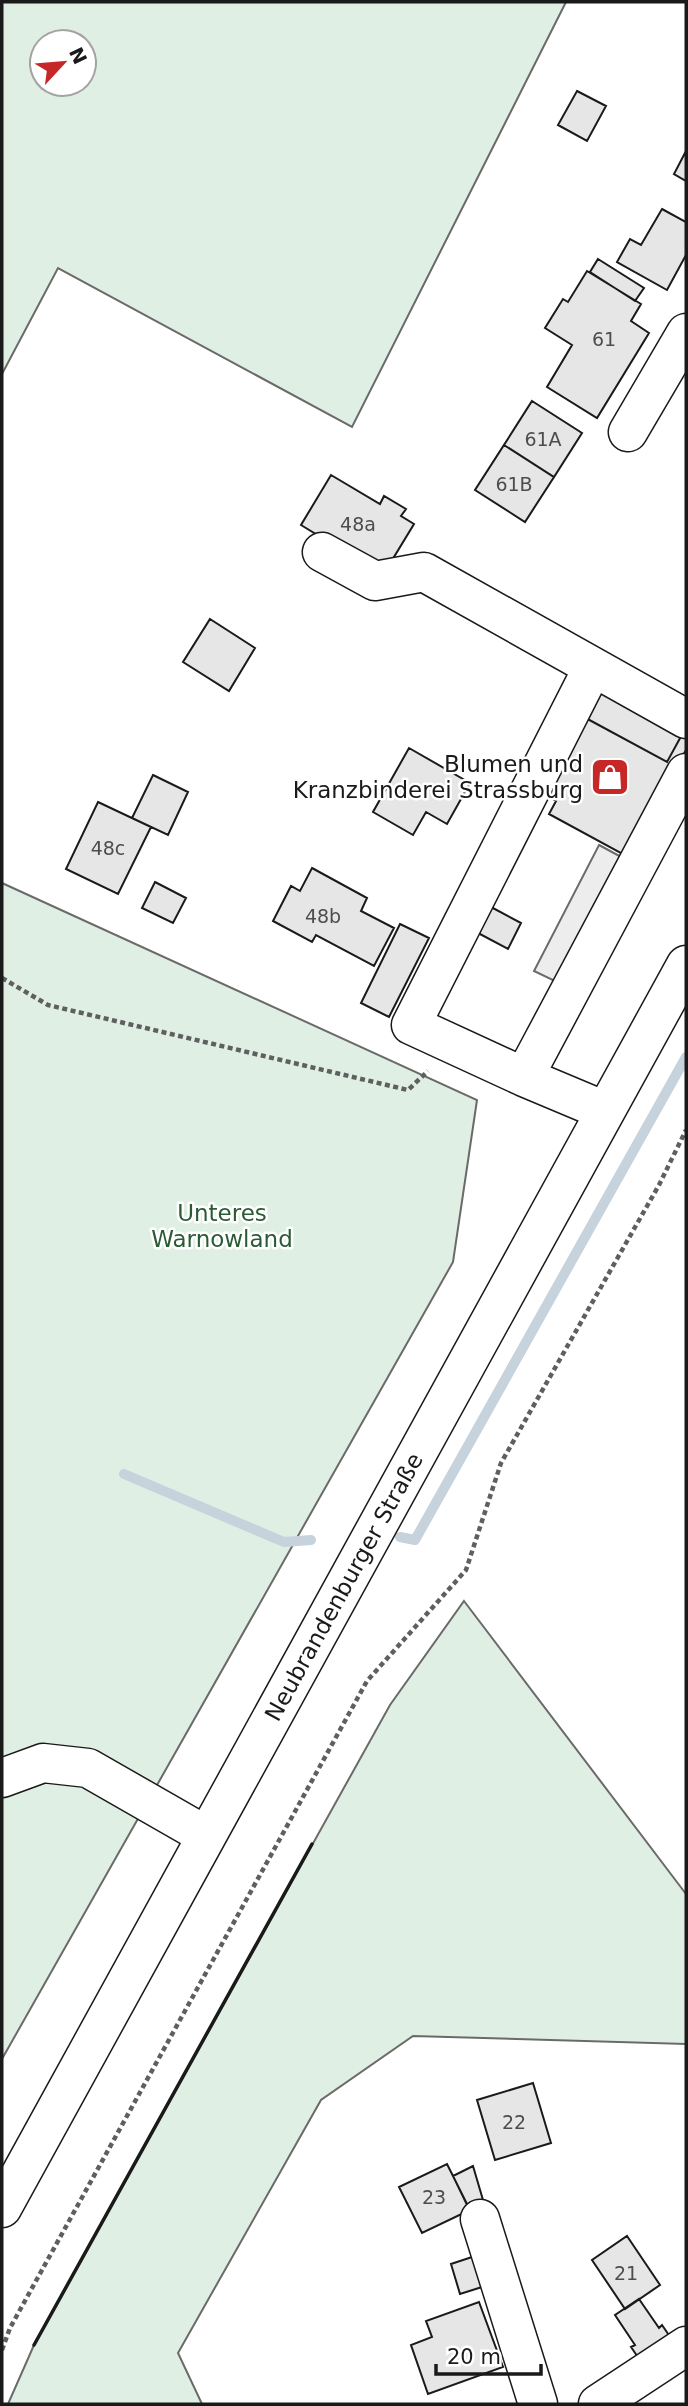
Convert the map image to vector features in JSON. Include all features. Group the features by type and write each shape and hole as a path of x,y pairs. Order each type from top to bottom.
{"main road":[{"path":"628,432 686,333"},
{"path":"322,552 375,581 424,572 686,719"},
{"path":"593,667 411,1025 605,1111"},
{"path":"524,1077 686,774"},
{"name":"Neubrandenburger Straße","path":"2,2208 686,965"},
{"path":"2,1778 43,1763 88,1768 205,1835"},
{"path":"480,2219 538,2404"},
{"path":"598,2404 686,2346"}],"path":[{"path":"2,978 48,1006 408,1090 455,1045"},
{"path":"2,2350 17,2316 367,1681 466,1570 501,1463 659,1185 686,1130"}],"green space":[{"path":"2,2 566,2 352,427 58,268 2,374"},
{"name":"Unteres Warnowland","path":"2,883 477,1100 453,1262 2,2059"},
{"path":"464,1601 686,1894 686,2044 413,2036 321,2100 178,2353 202,2404 8,2404 34,2345 390,1705"}],"shaded area":[{"name":"Blumen und Kranzbinderei Strassburg","path":"599,845 625,859 561,984 534,971"}],"building":[{"path":"577,91 606,106 587,141 558,125"},
{"path":"686,151 686,181 674,174"},
{"path":"662,209 686,222 686,255 667,290 617,262 630,239 641,245"},
{"path":"598,259 644,288 635,301 590,272"},
{"path":"587,271 641,304 631,321 649,333 597,418 547,387 572,345 545,328 563,299 568,302"},
{"path":"532,401 582,433 554,477 504,445"},
{"path":"504,445 554,477 525,522 475,490"},
{"path":"331,475 380,504 384,496 406,509 401,516 414,524 383,575 301,525"},
{"path":"210,619 255,648 229,691 183,662"},
{"path":"598,685 684,731 667,762 582,716"},
{"name":"Blumen und Kranzbinderei Strassburg","path":"582,716 667,762 684,731 686,733 686,750 628,857 549,814 556,801 541,792"},
{"path":"409,748 470,783 447,824 426,812 413,835 373,812"},
{"path":"153,775 188,792 168,835 132,818"},
{"path":"98,802 151,827 118,894 66,869"},
{"path":"312,868 367,898 361,911 394,928 374,966 316,935 312,942 273,921 291,886 300,891"},
{"path":"155,882 186,898 173,923 142,908"},
{"path":"491,907 521,923 508,949 478,933"},
{"path":"400,924 429,938 389,1017 361,1003"},
{"path":"533,2083 551,2143 495,2160 477,2100"},
{"path":"447,2164 470,2210 422,2233 399,2187"},
{"path":"473,2166 483,2200 468,2207 453,2176"},
{"path":"627,2236 660,2285 625,2309 592,2260"},
{"path":"475,2256 485,2286 460,2294 451,2264"},
{"path":"639,2299 659,2328 662,2325 675,2344 644,2366 631,2347 635,2345 615,2315"},
{"path":"479,2302 503,2367 428,2394 411,2345 432,2337 426,2321"}],"waterway":[{"path":"400,1537 415,1540 686,1057"},
{"path":"124,1474 284,1542 311,1540"}],"wall":[{"path":"34,2345 312,1844"}],"place":[{"name":"Blumen und Kranzbinderei Strassburg","path":"610,777"}]}
